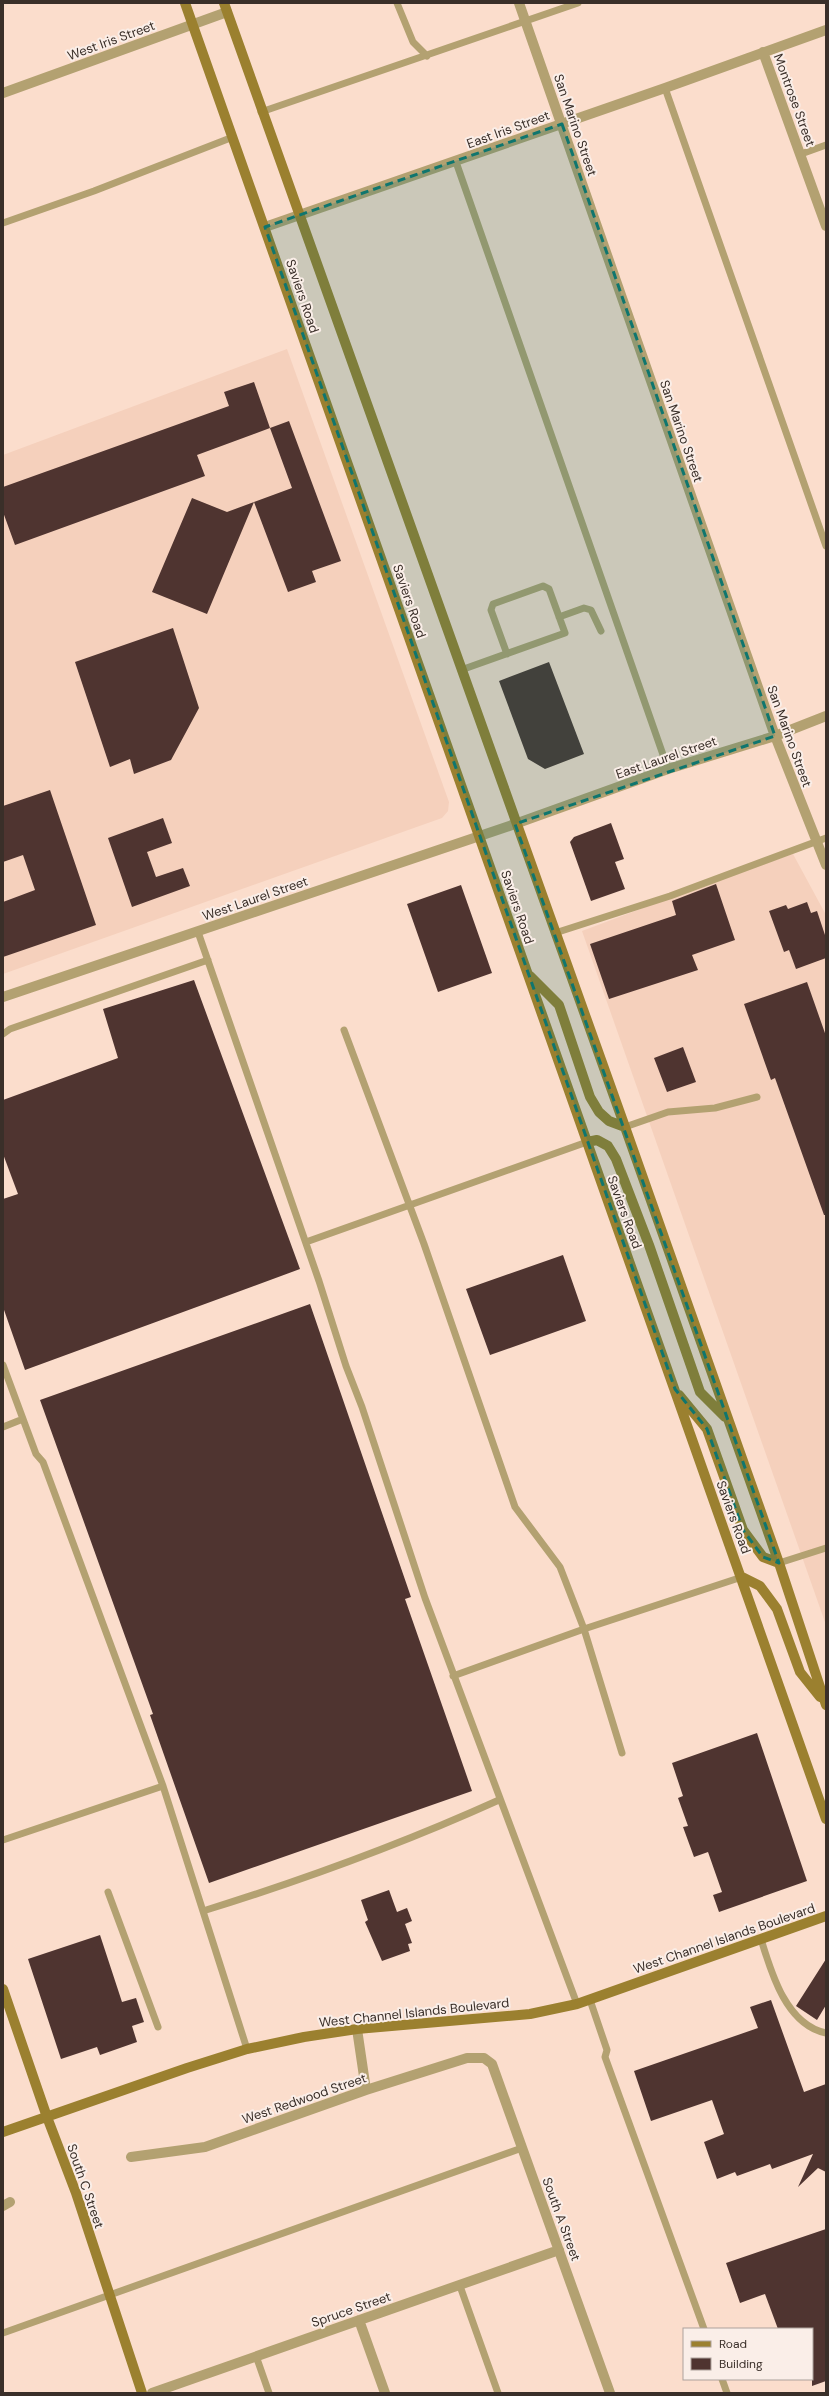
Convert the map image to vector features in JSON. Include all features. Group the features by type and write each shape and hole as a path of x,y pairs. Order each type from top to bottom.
{"main road":[{"name":"Saviers Road","path":"185,3 480,835 674,1389 742,1577 826,1819"},
{"name":"Saviers Road","path":"225,8 261,112 300,215 515,824 556,933 625,1127 826,1704"},
{"path":"528,975 559,1005 590,1096 599,1112 609,1121 625,1127"},
{"path":"587,1142 597,1140 608,1146 616,1159 649,1245 700,1392 728,1420"},
{"path":"674,1389 706,1429 743,1530 763,1557 778,1563"},
{"path":"742,1577 760,1586 777,1609 800,1672 826,1704"},
{"name":"West Channel Islands Boulevard","path":"3,2132 187,2068 247,2049 304,2037 357,2029 530,2014 577,2004 826,1916"},
{"name":"South C Street","path":"4,1993 47,2117 76,2193 142,2393"}],"street":[{"name":"San Marino Street","path":"519,3 775,736 821,840 826,866"},
{"name":"West Iris Street","path":"3,93 193,25 225,8"},
{"name":"East Iris Street","path":"265,227 456,162 826,30"},
{"name":"Montrose Street","path":"763,52 826,226"},
{"name":"East Laurel Street","path":"515,824 668,769 775,736 826,716"},
{"name":"West Laurel Street","path":"3,997 515,824"},
{"path":"357,2029 366,2090"},
{"name":"West Redwood Street","path":"131,2157 205,2147 366,2090 467,2058 484,2058"},
{"name":"South A Street","path":"484,2058 492,2064 610,2393"},
{"name":"Spruce Street","path":"152,2393 559,2250"},
{"path":"359,2320 385,2393"}],"lane":[{"path":"397,3 413,42 427,56"},
{"path":"261,112 578,3"},
{"path":"665,88 826,546"},
{"path":"3,223 94,191 233,137"},
{"path":"801,154 826,145"},
{"path":"456,162 668,769"},
{"path":"461,670 507,654 565,633 548,589 542,586 493,604 492,610 507,654"},
{"path":"559,617 584,608 592,610 601,631"},
{"path":"556,933 670,896 821,840"},
{"path":"198,932 306,1242 346,1366 362,1407 425,1598 499,1800 520,1850 577,2004"},
{"path":"3,1034 10,1029 208,960"},
{"path":"344,1030 409,1205 515,1507 560,1567 584,1629 622,1753"},
{"path":"625,1127 668,1112 716,1108 757,1098"},
{"path":"306,1242 587,1142"},
{"path":"3,1365 36,1454 43,1462 53,1485 163,1786 247,2049"},
{"path":"3,1427 23,1419"},
{"path":"778,1563 826,1548"},
{"path":"453,1676 584,1629 742,1577"},
{"path":"3,1840 163,1786"},
{"path":"203,1911 245,1898 392,1844 499,1800"},
{"path":"108,1892 158,2027"},
{"path":"761,1939 771,1970 790,2007 805,2022 826,2032"},
{"path":"590,2000 607,2050 605,2057 704,2328"},
{"path":"3,2333 522,2148"},
{"path":"460,2286 498,2393"},
{"path":"256,2356 269,2393"},
{"path":"722,2380 727,2393"}],"highlighted area":[{"path":"562,124 775,736 515,824 779,1563 763,1557 743,1530 707,1429 675,1389 265,227"}],"shaded area":[{"path":"287,349 449,802 448,811 442,818 3,974 3,455"},
{"path":"793,854 826,915 826,1625 582,931 715,881"}],"building":[{"path":"254,382 270,428 197,455 205,476 15,545 3,512 3,487 229,406 224,392"},
{"path":"289,421 341,561 312,571 316,582 288,592 254,502 292,488 270,428"},
{"path":"192,498 227,512 254,502 207,614 152,592"},
{"path":"173,628 199,708 171,760 134,774 130,759 110,767 75,662"},
{"path":"549,662 584,754 545,769 528,759 499,681"},
{"path":"50,790 96,925 3,957 3,902 35,890 23,855 3,862 3,806"},
{"path":"163,818 172,843 147,852 156,877 183,868 190,886 132,907 108,838"},
{"path":"611,823 624,859 615,862 625,889 591,901 570,842 574,837"},
{"path":"716,884 735,940 692,955 698,970 609,999 590,944 676,915 672,901"},
{"path":"461,885 492,973 438,992 407,904"},
{"path":"807,902 811,913 817,911 826,938 826,958 796,969 789,950 784,952 769,911 786,905 788,909"},
{"path":"194,980 300,1269 25,1370 3,1307 3,1199 18,1194 3,1154 3,1100 118,1058 103,1009"},
{"path":"807,982 826,1036 826,1215 824,1215 775,1078 771,1080 744,1004"},
{"path":"683,1047 696,1082 667,1092 654,1058"},
{"path":"563,1255 586,1321 490,1355 466,1289"},
{"path":"310,1304 411,1597 405,1599 472,1791 209,1883 150,1715 153,1714 40,1400"},
{"path":"757,1733 807,1881 719,1912 713,1895 722,1892 708,1852 694,1857 683,1827 688,1826 678,1798 683,1796 672,1763"},
{"path":"389,1890 397,1912 407,1908 412,1921 405,1924 412,1943 408,1944 410,1951 382,1961 365,1922 368,1920 361,1900"},
{"path":"100,1935 122,2002 136,1998 144,2022 132,2026 137,2042 100,2055 97,2047 61,2059 28,1959"},
{"path":"826,1959 826,2005 817,2020 796,2006"},
{"path":"771,2000 804,2092 826,2084 826,2172 818,2168 798,2187 813,2154 772,2169 770,2164 737,2176 735,2172 717,2179 704,2142 724,2134 712,2100 651,2121 634,2071 758,2028 750,2007"},
{"path":"826,2229 826,2381 812,2386 813,2328 778,2328 765,2294 740,2303 726,2263"}]}
